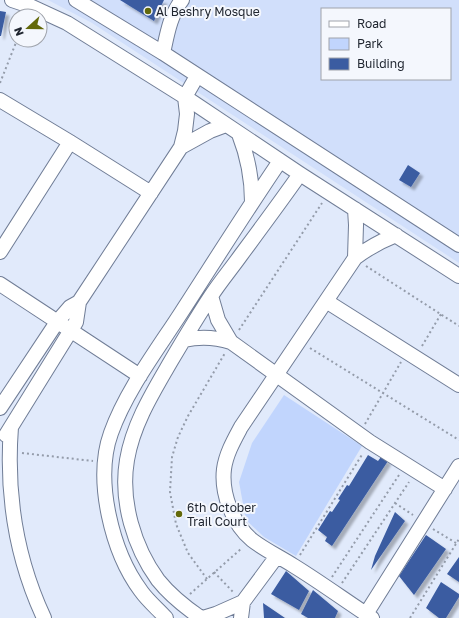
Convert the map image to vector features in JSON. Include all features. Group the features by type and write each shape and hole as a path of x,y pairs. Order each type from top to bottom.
{"street":[{"path":"12,0 30,6 67,23 186,98 280,161 459,276"},
{"path":"76,0 163,53 459,245"},
{"path":"163,53 171,21 177,6 182,0"},
{"path":"44,618 23,564 15,527 5,448 11,427 76,322 79,302 181,147 185,131 186,98 198,76"},
{"path":"0,100 151,193"},
{"path":"181,147 210,131 226,125"},
{"path":"239,134 246,150 250,167 252,202"},
{"path":"0,252 70,142"},
{"path":"166,618 141,592 123,560 111,528 104,462 111,434 120,412 140,376 280,161"},
{"path":"244,602 202,618 180,603 158,580 142,553 130,523 125,492 126,461 131,440 138,422 156,386 211,296 300,174"},
{"path":"355,209 355,258"},
{"path":"396,236 381,241 355,258 241,427 228,453 224,469 224,489 229,508 238,525 252,540 369,616 459,466"},
{"path":"0,284 140,376"},
{"path":"211,296 218,320 231,342 365,438 445,489"},
{"path":"326,301 459,385"},
{"path":"0,408 5,391 56,322 70,307 79,302"},
{"path":"184,340 196,337 208,337 231,342"},
{"path":"241,618 244,602 277,556"}],"path":[{"path":"0,83 14,48"},
{"path":"207,579 188,553 176,524 170,492 172,457 178,437 188,416 231,342 329,192"},
{"path":"355,258 459,326"},
{"path":"294,566 365,438 383,393 441,314"},
{"path":"299,341 459,440"},
{"path":"5,448 104,462"},
{"path":"330,591 411,467"},
{"path":"330,591 411,467"},
{"path":"410,618 459,539"},
{"path":"180,603 252,540"},
{"path":"214,572 244,602"}],"shaded area":[{"path":"48,0 459,0 459,263 92,23"}],"green space":[{"path":"284,395 362,446 296,556 264,537 246,520 239,482 252,443"}],"building":[{"name":"Al Beshry Mosque","path":"120,0 164,0 154,21"},
{"path":"0,11 6,12 1,36 0,36"},
{"path":"408,165 420,173 411,187 399,180"},
{"path":"368,455 378,461 381,457 388,461 332,546 325,541 327,537 318,530 330,511 332,512 340,500 338,499 347,485 349,486"},
{"path":"395,512 405,521 371,570 375,556"},
{"path":"426,535 446,549 414,595 399,576"},
{"path":"459,557 459,582 447,574"},
{"path":"286,571 309,591 299,610 271,594"},
{"path":"441,582 459,594 459,597 446,618 439,618 426,608"},
{"path":"313,590 338,611 335,618 308,618 301,614"},
{"path":"263,603 285,618 264,618"}],"place":[{"name":"Al Beshry Mosque","path":"148,11"},
{"name":"6th October Trail Court","path":"179,514"}]}
